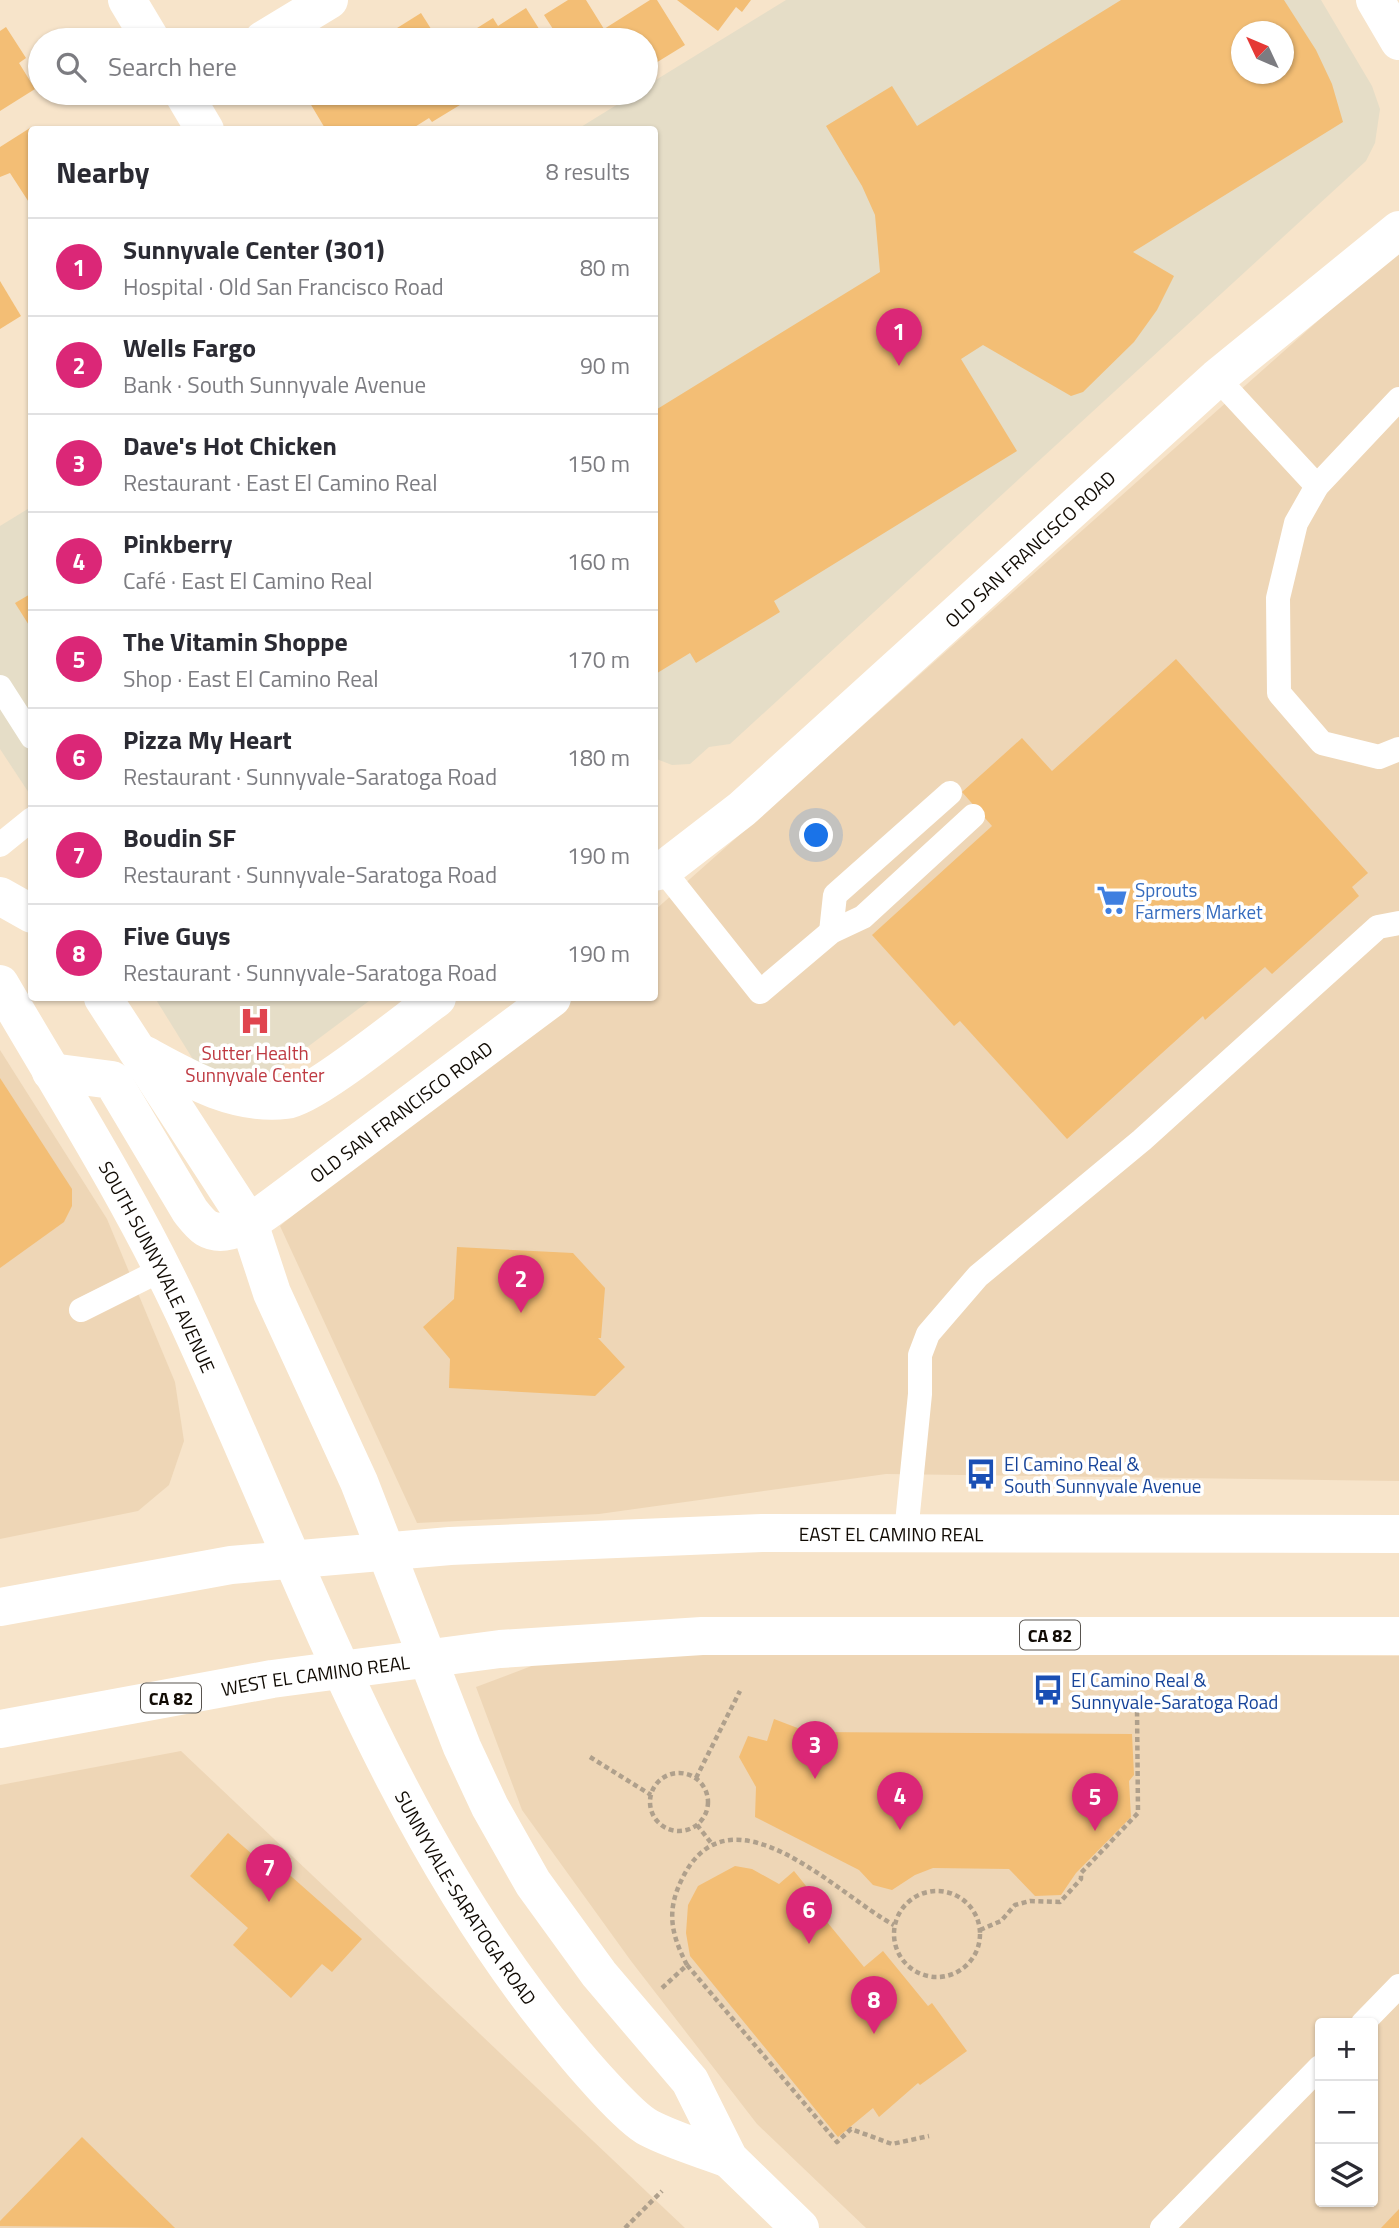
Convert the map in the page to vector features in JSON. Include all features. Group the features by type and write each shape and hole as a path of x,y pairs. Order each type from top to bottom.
{"main road":[{"path":"127,0 144,28"},
{"path":"283,28 329,0"},
{"path":"1375,0 1399,41"},
{"path":"190,105 203,126"},
{"name":"OLD SAN FRANCISCO ROAD","path":"658,872 742,808 1217,379 1399,230"},
{"path":"0,896 28,912"},
{"name":"SOUTH SUNNYVALE AVENUE","path":"0,984 116,1181 163,1269 295,1559"},
{"path":"0,1606 231,1565 384,1552 359,1482 272,1293 249,1223 105,1001"},
{"path":"141,1053 204,1087 254,1098 288,1101 319,1085 432,1001"},
{"name":"OLD SAN FRANCISCO ROAD","path":"249,1223 354,1149 548,1001"},
{"path":"51,1072 112,1080 190,1211 206,1228 220,1231 249,1223"},
{"name":"EAST EL CAMINO REAL","path":"384,1552 762,1533 1399,1534"},
{"name":"SUNNYVALE-SARATOGA ROAD","path":"384,1552 484,1795 533,1883 599,1974 690,2081 729,2159 800,2228"},
{"name":"SUNNYVALE-SARATOGA ROAD","path":"295,1559 379,1750 449,1877 537,2009 582,2062 646,2127 729,2159"},
{"name":"CA 82","path":"426,1659 500,1649 702,1636 1399,1636"},
{"name":"WEST EL CAMINO REAL","path":"0,1730 272,1679 426,1659"}],"lane":[{"path":"1217,379 1317,486"},
{"path":"1399,399 1317,486 1296,523 1278,598 1279,692 1322,743 1379,757 1399,749"},
{"path":"0,687 28,731"},
{"path":"831,932 835,895 950,793"},
{"path":"658,874 760,992 831,932 863,917 973,816"},
{"path":"0,845 28,822"},
{"path":"906,1533 920,1395 920,1355 928,1334 940,1318 978,1276 1142,1140 1378,927 1399,923"},
{"path":"81,1310 163,1269"},
{"path":"1368,2018 1398,1988"},
{"path":"1163,2228 1315,2072"}],"path":[{"path":"696,1778 740,1691"},
{"path":"980,1930 1001,1921 1015,1905 1030,1901 1060,1902 1081,1879 1081,1873 1138,1813 1137,1708"},
{"path":"590,1757 651,1795"},
{"path":"684,1773 696,1778 708,1797 705,1814 697,1825 682,1831 663,1827 651,1811 651,1795 657,1782 665,1776 684,1773"},
{"path":"697,1825 712,1844"},
{"path":"894,1925 868,1911 787,1854 751,1840 712,1844 687,1868 673,1899 670,1917 674,1940 687,1965 837,2142 851,2129 892,2144 929,2136"},
{"path":"939,1891 953,1893 965,1901 974,1911 980,1930 978,1945 969,1964 944,1978 929,1978 904,1963 897,1951 894,1925 901,1909 912,1899 939,1891"},
{"path":"661,1989 687,1965"},
{"path":"625,2228 662,2191"}],"shaded area":[{"path":"786,0 1321,0 1372,86 1380,109 1375,143 1366,161 730,744 709,747 690,764 672,765 658,760 658,126 582,126 617,105 658,105 658,79"},
{"path":"1399,249 1399,1481 886,1474 599,1514 417,1523 280,1226 547,1001 658,1001 658,907"},
{"path":"28,509 28,791 0,749 0,526"},
{"name":"Sutter Health Sunnyvale Center","path":"157,1001 369,1001 278,1069 255,1080 223,1079 194,1061"},
{"path":"0,1050 107,1219 175,1382 184,1441 169,1485 138,1511 0,1539"},
{"path":"708,1650 1399,1656 1399,2228 866,2228 757,2124 631,1961 522,1810 476,1687 550,1659"},
{"path":"181,1751 685,2228 0,2228 0,1785"}],"building":[{"path":"568,0 586,0 603,28 552,28 544,15"},
{"path":"650,0 657,0 685,45 658,62 658,28 606,28"},
{"path":"677,0 751,0 742,12 736,7 718,31"},
{"path":"1121,0 1284,0 1316,50 1332,84 1343,122 1133,252 1174,276 1157,310 1134,342 1083,392 1071,396 983,345 961,359 1017,451 774,601 780,612 696,663 690,653 658,673 658,409 880,272 875,215 862,186 826,126 892,86 917,126"},
{"path":"526,8 538,28 477,28 493,18 498,26"},
{"path":"421,13 430,28 397,28"},
{"path":"6,27 26,58 19,63 28,78 28,93 0,111 0,31"},
{"path":"311,105 460,105 432,122 429,118 416,126 324,126"},
{"path":"28,129 28,201 10,173 0,177 0,147"},
{"path":"0,281 21,316 0,329"},
{"path":"28,595 28,624 15,603"},
{"path":"1176,659 1368,873 1352,887 1359,896 1272,974 1265,967 1205,1020 1203,1016 1067,1139 960,1021 954,1026 872,935 992,826 962,792 1022,738 1052,771"},
{"path":"0,1078 72,1189 72,1206 64,1222 0,1268"},
{"path":"457,1247 573,1253 605,1288 601,1338 598,1338 625,1367 595,1396 449,1388 450,1359 423,1327 454,1299"},
{"path":"774,1719 808,1732 1132,1734 1134,1775 1129,1781 1131,1817 1076,1873 1061,1895 1035,1896 1009,1869 933,1868 915,1875 892,1890 873,1885 859,1870 755,1817 756,1787 739,1757 748,1736 767,1741"},
{"path":"228,1833 269,1869 275,1862 362,1939 332,1972 322,1964 291,1998 233,1945 248,1928 190,1876"},
{"path":"735,1866 752,1869 779,1884 794,1871 823,1907 818,1911 864,1967 883,1951 928,2006 932,2003 967,2051 920,2085 918,2083 879,2117 873,2108 838,2137 690,1956 686,1933 688,1905 698,1886"},
{"path":"82,2137 175,2228 0,2226 0,2221"},
{"path":"1399,2209 1399,2228 1381,2228"}],"place":[{"name":"Sunnyvale Center (301)","path":"899,366"},
{"name":"Sprouts Farmers Market","path":"1112,900"},
{"name":"Sutter Health Sunnyvale Center","path":"255,1021"},
{"name":"Wells Fargo","path":"521,1313"},
{"name":"El Camino Real & South Sunnyvale Avenue","path":"981,1474"},
{"name":"El Camino Real & Sunnyvale-Saratoga Road","path":"1048,1690"},
{"name":"Dave's Hot Chicken","path":"815,1779"},
{"name":"Pinkberry","path":"900,1830"},
{"name":"The Vitamin Shoppe","path":"1095,1831"},
{"name":"Boudin SF","path":"269,1902"},
{"name":"Pizza My Heart","path":"809,1944"},
{"name":"Five Guys","path":"874,2034"}]}
